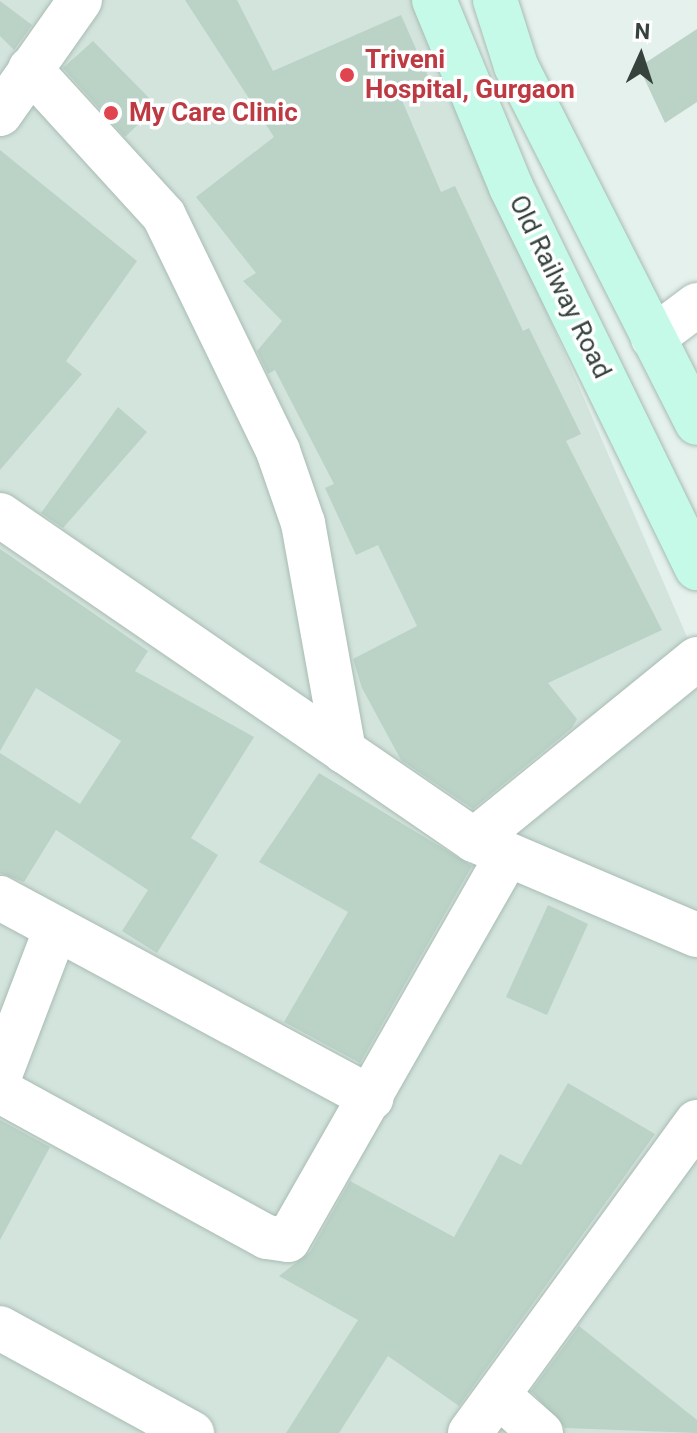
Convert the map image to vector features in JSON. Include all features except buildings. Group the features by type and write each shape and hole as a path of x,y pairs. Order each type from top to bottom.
{"main road":[{"name":"Old Railway Road","path":"434,0 511,187 697,568"},
{"path":"495,0 516,66 697,423"}],"street":[{"path":"0,114 80,0"},
{"path":"30,69 164,216 278,451 303,523 344,751"},
{"path":"653,338 697,305"},
{"path":"3,525 490,848 697,935"},
{"path":"0,1091 274,1240 298,1233 372,1098 490,848 697,659"},
{"path":"0,898 372,1098"},
{"path":"0,1075 56,928"},
{"path":"470,1433 697,1122"},
{"path":"0,1328 192,1433"},
{"path":"499,1396 541,1433"}],"shaded area":[{"path":"0,0 412,0 697,660 697,1433 0,1433"}],"place":[{"name":"Triveni Hospital, Gurgaon","path":"347,75"},
{"name":"My Care Clinic","path":"111,113"}]}
